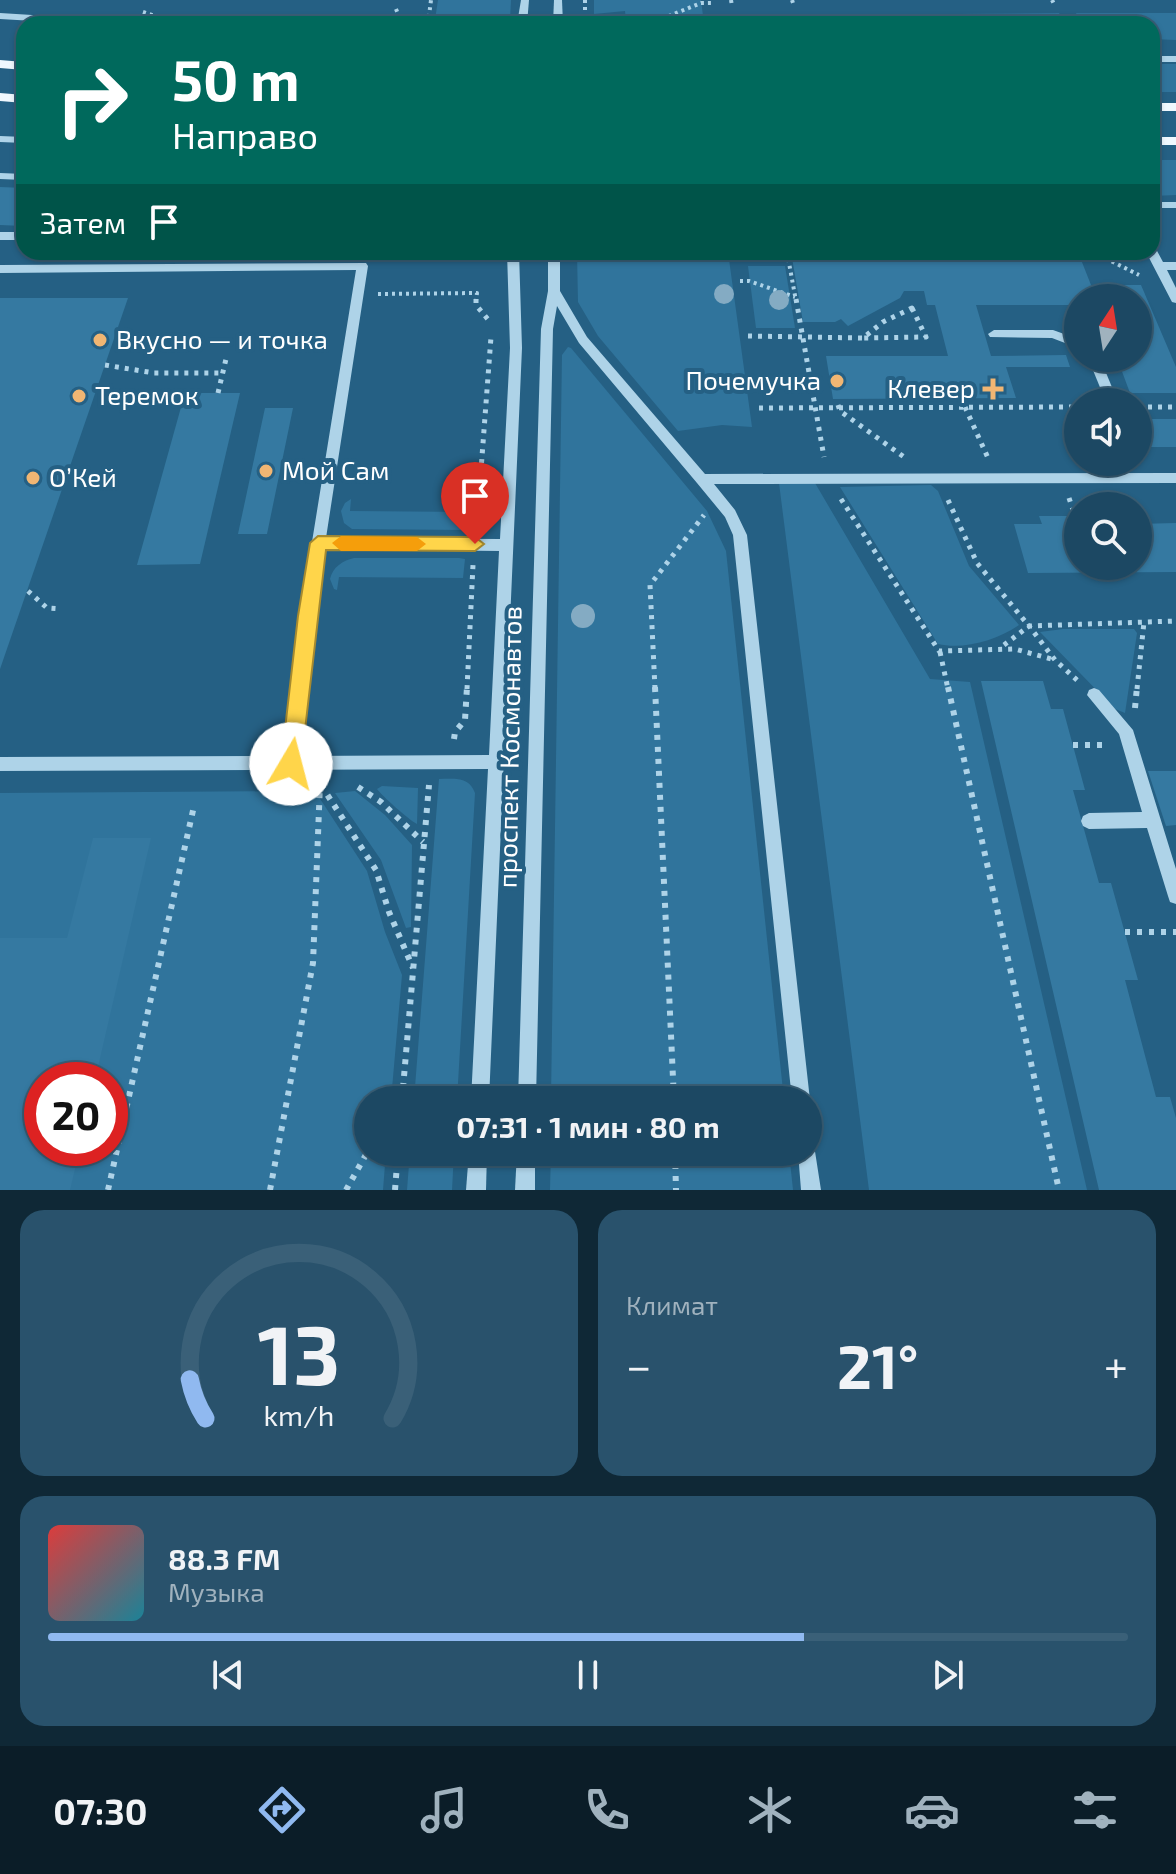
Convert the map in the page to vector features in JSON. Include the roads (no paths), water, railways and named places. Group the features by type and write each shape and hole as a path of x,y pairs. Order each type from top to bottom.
{"street":[{"path":"135,268 138,260"},
{"name":"проспект Космонавтов","path":"481,1086 516,348 513,260"},
{"name":"проспект Космонавтов","path":"527,1086 547,329 554,291 554,260"},
{"path":"1155,260 1176,299"},
{"path":"0,269 362,266 307,616 291,764"},
{"path":"1158,266 1176,266"},
{"path":"554,291 583,340 702,479 730,514 740,535 800,1086"},
{"path":"994,334 1053,334 1064,338"},
{"path":"702,479 1176,478"},
{"path":"318,543 506,545"},
{"path":"1094,695 1128,738 1176,896"},
{"path":"0,764 496,762"},
{"path":"1089,821 1153,820"},
{"path":"476,1190 477,1166"},
{"path":"525,1190 526,1166"},
{"path":"808,1166 811,1190"}],"place":[{"name":"Вкусно — и точка","path":"100,340"},
{"name":"Почемучка","path":"837,381"},
{"name":"Клевер","path":"993,389"},
{"name":"Теремок","path":"79,396"},
{"name":"Мой Сам","path":"266,471"},
{"name":"О’Кей","path":"33,478"}]}
